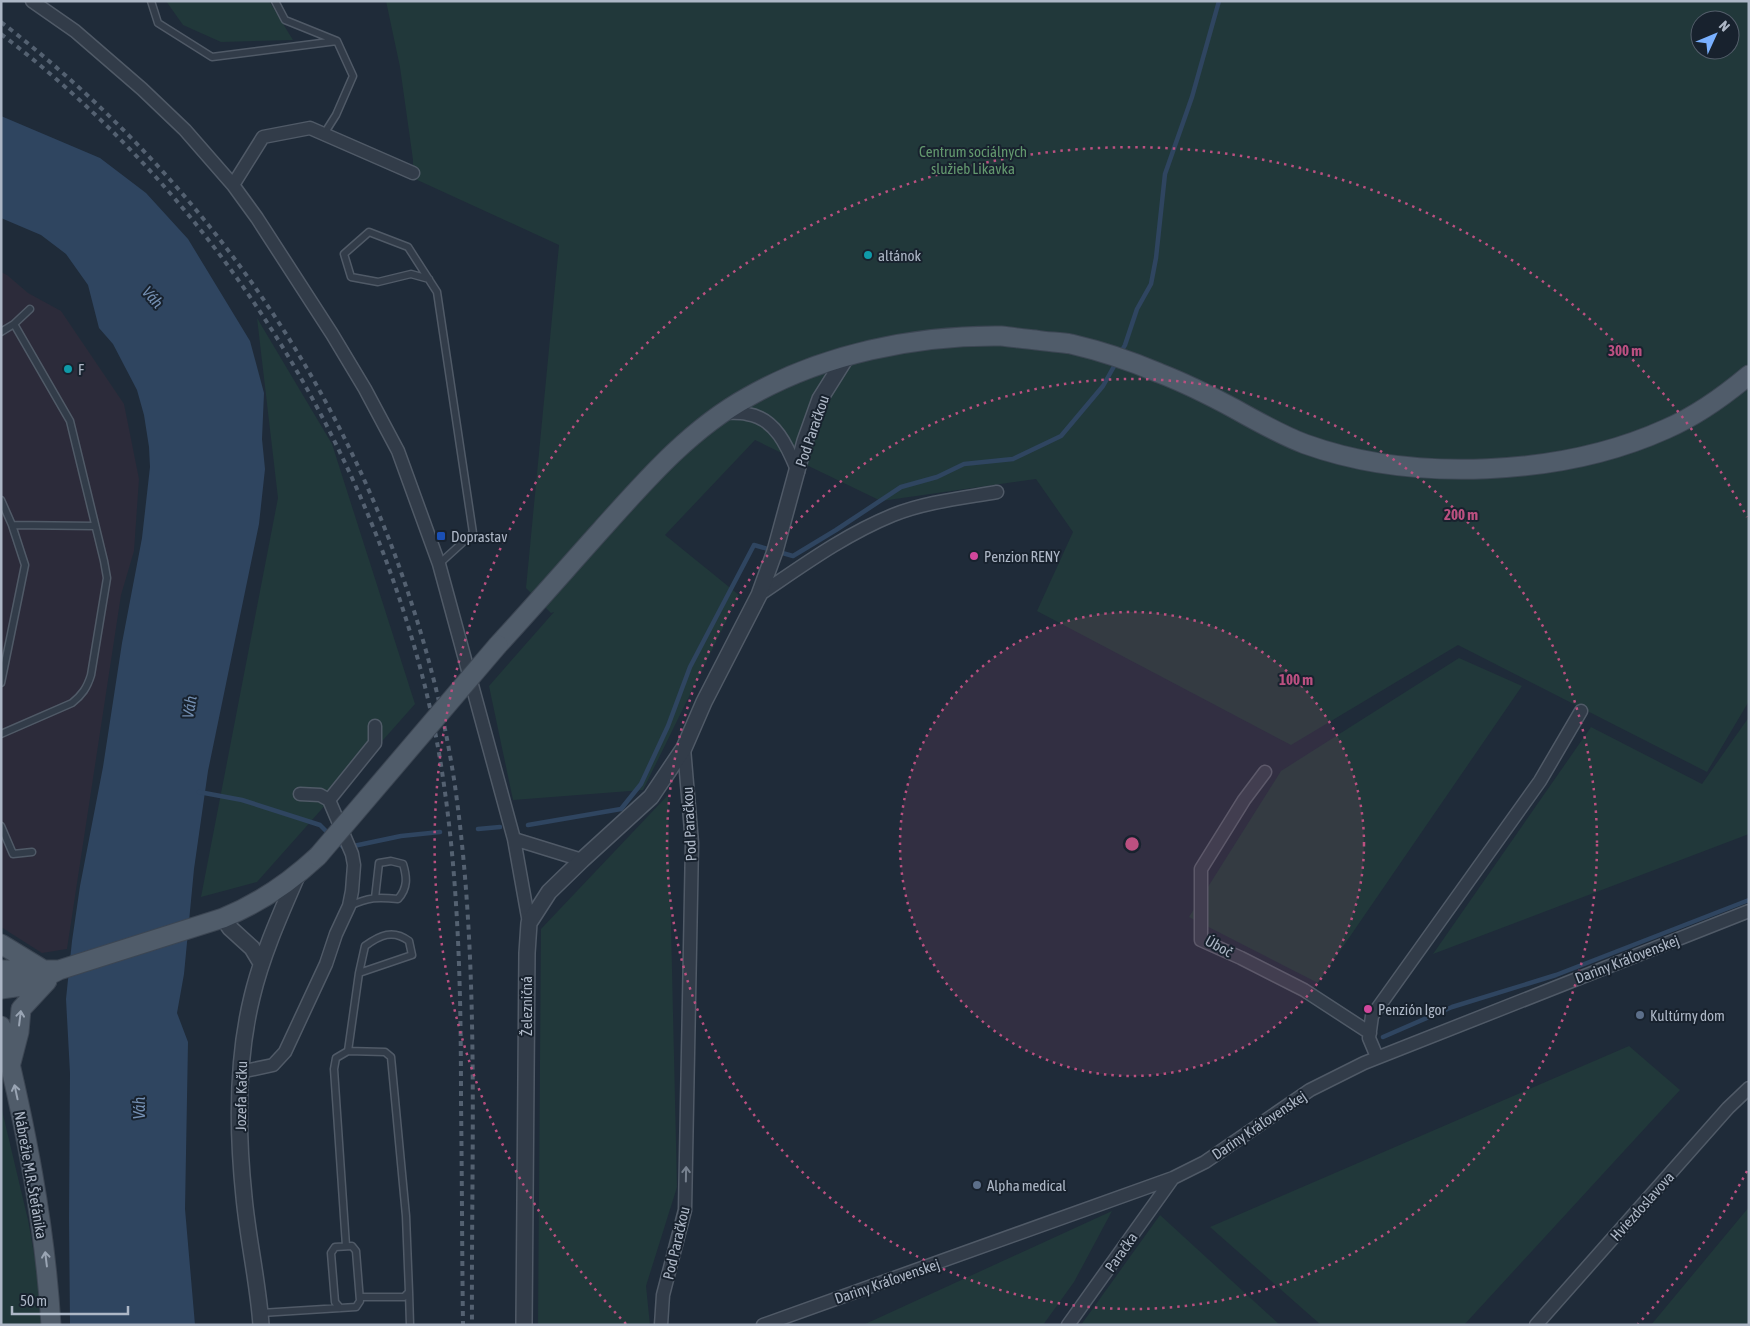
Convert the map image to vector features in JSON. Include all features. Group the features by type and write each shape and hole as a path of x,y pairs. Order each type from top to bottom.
{"main road":[{"path":"1,970 51,970 223,918 243,910 270,895 297,876 318,856 498,646 655,471 680,446 721,413 750,396 790,376 847,356 932,340 1005,336 1069,344 1100,352 1161,373 1282,434 1320,449 1385,463 1462,469 1519,467 1550,463 1580,457 1653,435 1680,423 1706,407 1749,375"},
{"path":"1,944 51,970"},
{"path":"1,989 30,986 51,970"},
{"path":"10,1066 19,1032 21,1009 51,970"},
{"name":"Nábrežie M.R. Štefánika","path":"1,1026 42,1226 49,1282 51,1325"}],"street":[{"path":"32,1 75,32 142,89 185,130 233,185 257,218 332,334 398,450 439,564 514,839 529,923"},
{"path":"233,185 263,137 310,128 413,173"},
{"name":"Pod Paračkou","path":"661,1325 663,1295 685,1210 692,843 684,748 704,702 759,595 775,551 805,441 820,399 847,356"},
{"path":"721,413 748,414 768,422 785,442 798,472"},
{"path":"759,595 831,546 893,515 934,504 997,492"},
{"path":"1377,1057 1369,1038 1372,1016 1540,781 1580,711"},
{"path":"329,800 375,743 375,726"},
{"name":"Železničná","path":"524,1325 527,953 529,923 549,892 651,797 684,748"},
{"name":"Úboč","path":"1265,772 1244,800 1201,869 1201,940 1304,990 1370,1033"},
{"path":"240,1072 273,1065 285,1052 326,964 336,934 349,906 354,878 354,865 348,844 329,800 320,794 300,794"},
{"path":"514,839 582,860"},
{"name":"Jozefa Kačku","path":"260,1319 244,1197 240,1129 240,1072 246,1024 261,963 297,876"},
{"name":"Dariny Kráľovenskej","path":"763,1325 1173,1178 1205,1162 1310,1090 1377,1057 1749,911"},
{"path":"223,918 230,928 252,948 261,963"},
{"name":"Hviezdoslavova","path":"1536,1325 1728,1108 1749,1088"},
{"name":"Paračka","path":"1068,1325 1173,1178"}],"lane":[{"path":"144,1 154,11"},
{"path":"150,1 158,23 212,57 337,41"},
{"path":"275,1 285,20 337,41 353,76 336,116 324,134"},
{"path":"429,279 411,274 378,282 351,278 344,254 369,232 408,246 429,279 437,292 473,533 439,564"},
{"path":"1,332 14,324 30,309"},
{"path":"1,734 72,703 81,696 87,687 91,675 107,578 70,421 14,324"},
{"path":"1,500 12,525 25,565 1,684"},
{"path":"12,525 95,526"},
{"path":"1,826 13,854 32,852"},
{"path":"349,906 366,898 398,899 404,892 407,878 403,864 391,861 379,863 374,898"},
{"path":"348,1052 359,973 365,946 380,936 400,935 409,941 412,955 359,973"},
{"path":"346,1246 334,1068 336,1058 348,1052 385,1052 391,1057 406,1216 410,1325"},
{"path":"260,1319 356,1307 360,1297 356,1251 352,1246 335,1247 331,1253 335,1302 340,1308"},
{"path":"360,1297 404,1297 409,1292"}],"shaded area":[{"path":"1,272 28,293 61,311 124,404 139,479 134,551 121,595 67,949 42,953 1,927"}],"green space":[{"path":"166,1 269,1 293,40 221,42 183,25"},
{"name":"Centrum sociálnych služieb Likavka","path":"386,1 1749,1 1749,701 1707,772 1458,645 1291,745 1037,611 1073,532 1036,479 881,501 755,440 665,535 739,595 643,790 513,800 489,686 554,612 551,613 526,588 559,245 413,178 413,160 400,67"},
{"path":"257,318 332,444 415,704 257,882 201,897 278,498"},
{"path":"1459,658 1522,686 1318,983 1189,917 1281,771"},
{"path":"1749,717 1749,834 1433,954 1591,727 1702,784"},
{"path":"668,795 677,1187 646,1286 650,1325 538,1325 541,929"},
{"path":"1629,1046 1680,1090 1464,1325 1321,1325 1210,1227"},
{"path":"1,1106 28,1220 38,1276 42,1325 1,1325"},
{"path":"1749,1207 1749,1325 1651,1325"},
{"path":"1112,1211 1074,1282 1043,1325 863,1325"},
{"path":"1160,1215 1280,1325 1081,1325"}],"water":[{"name":"Váh","path":"1,116 100,158 146,193 188,239 250,341 264,393 262,439 265,469 259,524 208,771 194,869 184,974 177,1013 188,1042 185,1209 195,1325 70,1325 70,1073 66,999 80,886 103,767 122,643 142,538 150,467 149,447 144,415 137,390 113,344 99,328 88,285 66,254 41,235 1,218"}],"waterway":[{"path":"1120,354 1137,309 1151,284 1156,258 1165,174 1192,97 1219,1"},
{"path":"528,825 621,809 641,784 668,726 690,667 754,545 793,556 901,487 937,477 964,464 1013,459 1061,436 1103,386 1117,361"},
{"path":"199,792 242,800 320,825 330,835"},
{"path":"478,829 500,827"},
{"path":"336,840 344,848 401,836 440,832"},
{"path":"1383,1037 1452,1007 1556,975 1749,900"}],"railway":[{"path":"1,22 66,76 126,133 182,193 233,257 280,325 322,395 360,470 392,547 422,635 444,725 455,786 463,853 471,988 473,1123 472,1325"},
{"path":"1,34 65,87 124,143 179,204 229,268 275,335 316,405 352,479 384,555 412,640 428,697 449,824 458,943 463,1325"}],"place":[{"name":"altánok","path":"868,255"},
{"name":"F","path":"68,369"},
{"name":"Doprastav","path":"441,536"},
{"name":"Penzion RENY","path":"974,556"},
{"name":"Penzión Igor","path":"1368,1009"},
{"name":"Kultúrny dom","path":"1640,1015"},
{"name":"Alpha medical","path":"977,1185"}]}
